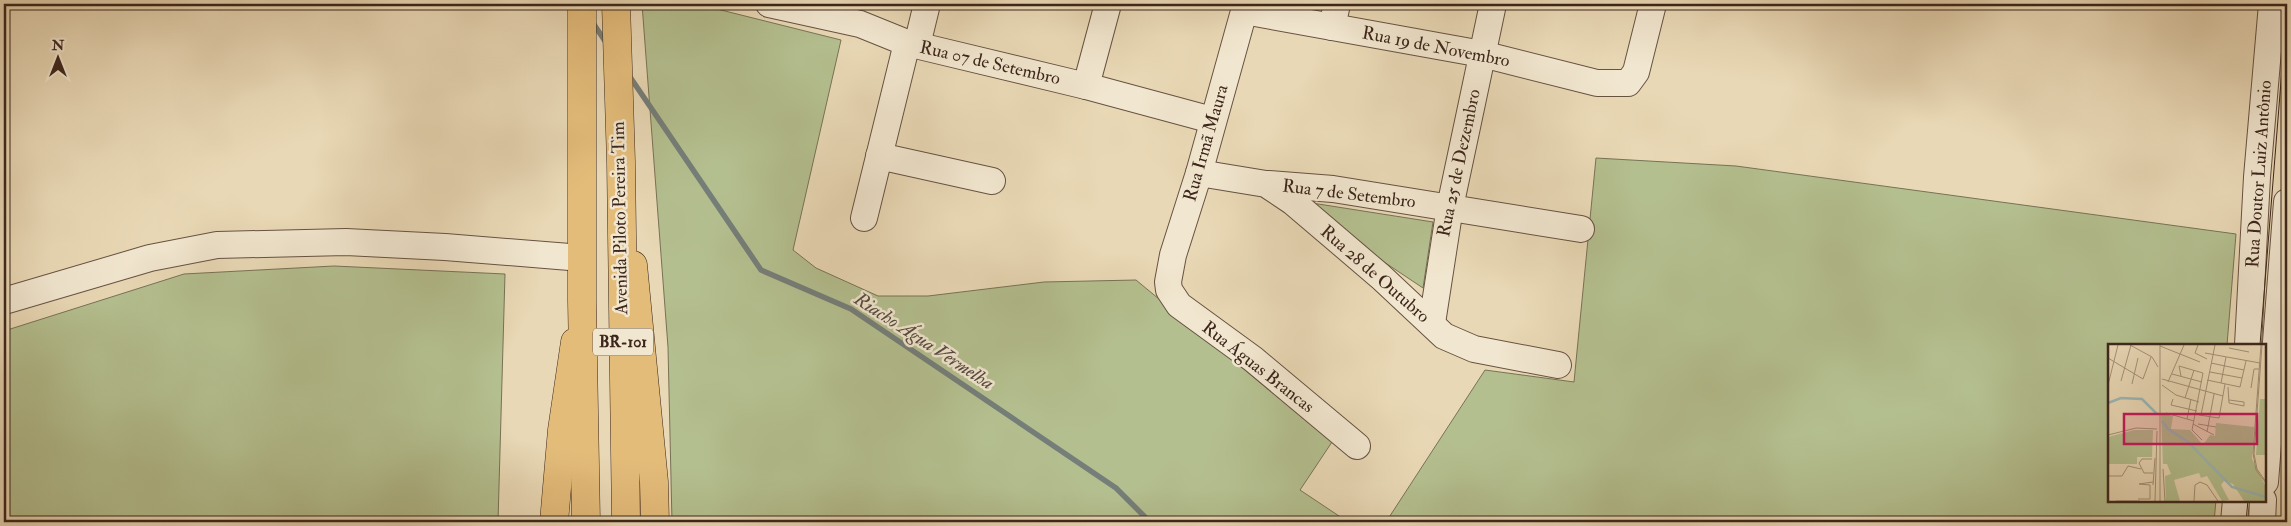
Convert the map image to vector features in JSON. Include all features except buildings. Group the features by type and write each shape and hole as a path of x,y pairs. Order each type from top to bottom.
{"main road":[{"name":"Avenida Piloto Pereira Tim","path":"616,4 616,74 621,162 626,522"},
{"name":"Avenida Piloto Pereira Tim","path":"582,14 582,301 586,522"},
{"path":"621,162 634,272 654,482 655,522"},
{"path":"554,522 562,430 582,301"}],"street":[{"name":"Rua 07 de Setembro","path":"769,4 860,24 912,44 1086,86 1212,120"},
{"path":"864,218 879,156 912,44 927,4"},
{"path":"1086,86 1108,4"},
{"name":"Rua 25 de Dezembro","path":"1432,324 1450,207 1493,4"},
{"name":"Rua 19 de Novembro","path":"1245,7 1335,15 1597,83 1628,83 1638,66 1653,4"},
{"name":"Rua Doutor Luiz Antônio","path":"2248,344 2257,177 2272,4"},
{"name":"Rua Irmã Maura","path":"1168,282 1173,255 1199,173 1212,120 1245,7"},
{"path":"879,156 992,181"},
{"name":"Rua 28 de Outubro","path":"1199,173 1266,184 1293,202 1444,336 1474,349 1558,365"},
{"name":"Rua 7 de Setembro","path":"1266,184 1333,189 1581,229"},
{"name":"Rua Doutor Luiz Antônio","path":"2266,469 2287,202"},
{"path":"4,301 150,258 218,245 346,242 454,247 582,258"},
{"name":"Rua Águas Brancas","path":"1168,282 1172,297 1179,304 1253,359 1356,446"},
{"path":"2234,522 2236,501"},
{"path":"2262,522 2263,501"}],"green space":[{"path":"642,4 697,4 841,40 793,250 816,268 878,296 928,296 1044,282 1136,280 1332,442 1300,490 1348,522 672,522 668,347"},
{"path":"1596,158 1736,166 2236,234 2227,344 2108,344 2108,501 2216,501 2214,522 1386,522 1485,370 1574,382"},
{"path":"1312,203 1433,222 1423,288 1363,248"},
{"path":"334,266 505,274 498,522 4,522 4,331 184,274"}],"waterway":[{"name":"Riacho Água Vermelha","path":"593,23 607,44"},
{"name":"Riacho Água Vermelha","path":"628,74 761,270 851,309 1116,488 1150,522"}],"tram line":[{"path":"2260,344 2287,6"},
{"path":"2246,522 2248,501"}]}
